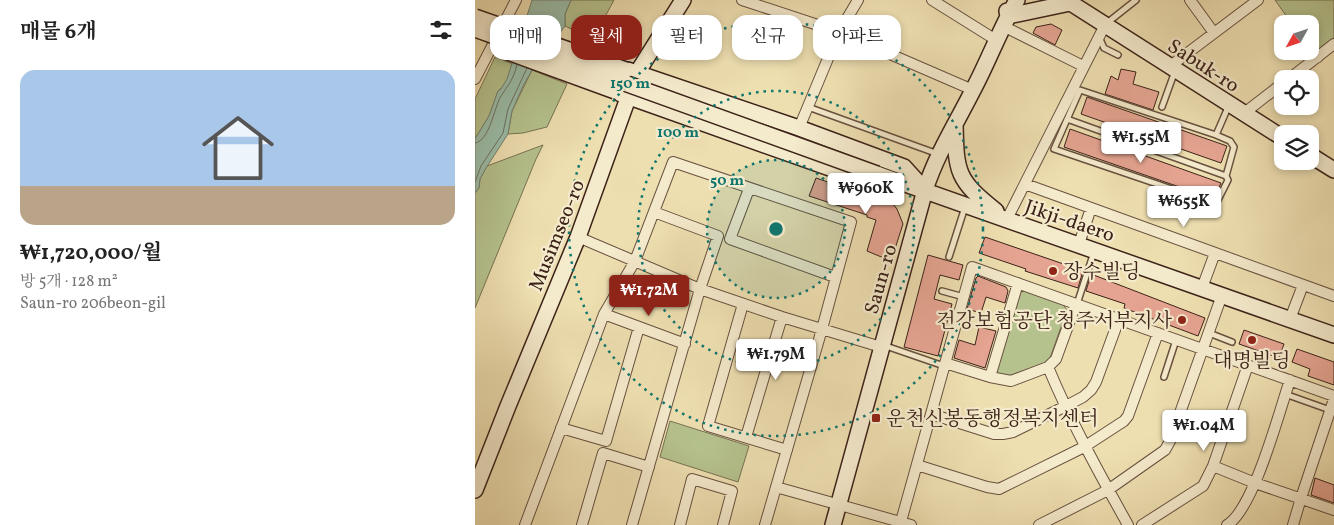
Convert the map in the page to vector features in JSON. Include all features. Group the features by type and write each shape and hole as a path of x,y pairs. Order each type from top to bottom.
{"street":[{"path":"475,79 516,0"},
{"name":"Musimseo-ro","path":"475,490 578,236 629,98 632,71 683,0"},
{"path":"742,0 813,23"},
{"path":"849,15 857,0"},
{"path":"932,0 996,40"},
{"path":"1005,0 1005,21"},
{"name":"Saun-ro","path":"833,525 925,190 955,120 973,90 1005,21 1017,0"},
{"path":"1190,0 1213,33"},
{"path":"1172,69 1213,33 1258,0"},
{"path":"1005,21 1069,1"},
{"name":"Sabuk-ro","path":"1069,1 1102,31 1172,69 1274,133"},
{"path":"475,17 799,128 904,167 925,190"},
{"path":"1005,21 1083,66"},
{"name":"Jikji-daero","path":"475,29 877,174 1334,335"},
{"path":"955,120 957,156 963,179 970,189 1007,219 1102,31"},
{"path":"475,40 629,98 896,191 925,190"},
{"path":"1319,56 1334,44"},
{"path":"901,59 973,90"},
{"path":"799,128 827,60"},
{"path":"1301,70 1314,60"},
{"path":"1243,114 1274,90"},
{"path":"1319,161 1334,170"},
{"path":"525,525 604,314 635,261 673,162 851,222 765,525"},
{"path":"1025,184 1334,296"},
{"path":"749,189 730,239 835,277"},
{"path":"1079,244 1091,208"},
{"path":"632,525 718,236 654,212"},
{"path":"578,236 701,289 782,317 881,346"},
{"path":"1202,288 1215,253"},
{"path":"776,487 904,524 923,441 972,267 1334,397 1293,525"},
{"path":"990,377 1018,283"},
{"path":"1290,319 1303,285"},
{"path":"1039,525 1108,490 1165,450 1170,442 1222,295"},
{"path":"743,304 708,426 787,450"},
{"path":"945,365 1011,381 1048,367 1056,359 1076,304"},
{"path":"604,314 685,344"},
{"path":"746,437 782,317"},
{"path":"931,414 994,434 1003,434 1013,432 1064,407 1083,397 1096,382 1119,319"},
{"path":"561,428 606,441 639,326"},
{"path":"917,465 999,489 1084,447 1124,421 1128,416 1158,333"},
{"path":"1142,525 1203,486 1213,466 1248,365"},
{"path":"1048,367 1064,407 1084,447 1128,525"},
{"path":"1227,525 1243,508 1255,483 1290,380"},
{"path":"582,525 603,453 649,467"},
{"path":"1213,466 1255,483 1334,510"},
{"path":"680,522 692,479 732,491 723,525"}],"lane":[{"path":"1118,55 1104,48 1102,31 1136,0"},
{"path":"1162,107 1172,69"},
{"path":"1080,90 1216,135 1230,140 1234,147 1226,176 1228,180 1216,204 1054,149 1080,90"},
{"path":"1216,135 1229,105"},
{"path":"808,107 939,154"},
{"path":"1067,119 1226,176"},
{"path":"949,256 966,205"},
{"path":"1076,304 1095,250"},
{"path":"942,291 963,297"},
{"path":"1209,333 1232,342"},
{"path":"1164,377 1177,340"},
{"path":"881,346 945,365"},
{"path":"1285,394 1330,410"}],"shaded area":[{"path":"571,0 614,0 606,15 571,15 571,29 565,26 565,14"},
{"path":"1275,0 1334,0 1334,38 1319,49 1319,15 1286,15"},
{"path":"494,60 503,60 513,64 506,82 498,91 489,116 475,139 475,99"},
{"path":"532,70 567,84 547,127 523,133 508,134 512,111"},
{"path":"543,145 475,308 475,193 479,188 480,179 487,166"},
{"path":"1024,290 1062,303 1067,310 1050,358 1046,363 1008,376 999,374 994,368 1017,292"},
{"path":"670,421 749,446 738,482 660,457"}],"water":[{"path":"532,0 571,0 565,14 565,26 561,31 561,15 527,15"},
{"path":"513,60 540,60 523,86 512,111 508,134 486,168 480,179 479,188 475,193 475,139 489,116 498,91 507,79"}],"building":[{"path":"1051,24 1062,30 1055,45 1033,33 1036,27"},
{"path":"1121,69 1136,72 1133,84 1159,92 1153,110 1105,94 1111,76 1118,80"},
{"path":"1087,97 1227,146 1221,163 1081,114"},
{"path":"1070,129 1221,183 1214,199 1064,147"},
{"path":"816,178 893,204 903,224 891,261 867,251 876,220 867,217 867,215 809,196"},
{"path":"985,237 1083,271 1078,288 1025,271 1026,269 979,253"},
{"path":"928,255 963,265 959,280 940,275 934,299 952,304 938,356 904,347"},
{"path":"1091,274 1205,318 1198,336 1124,308 1125,304 1086,291"},
{"path":"978,276 1006,287 1008,291 1005,303 986,297 981,313 967,309"},
{"path":"979,327 996,331 985,368 954,358 959,340 975,345"},
{"path":"1244,330 1284,344 1279,358 1239,344"},
{"path":"1297,349 1334,362 1334,385 1308,376 1310,369 1292,362"},
{"path":"1315,478 1334,485 1334,503 1311,495"}],"place":[{"name":"장수빌딩","path":"1053,271"},
{"name":"건강보험공단 청주서부지사","path":"1182,320"},
{"name":"대명빌딩","path":"1252,340"},
{"name":"운천신봉동행정복지센터","path":"876,418"}]}
